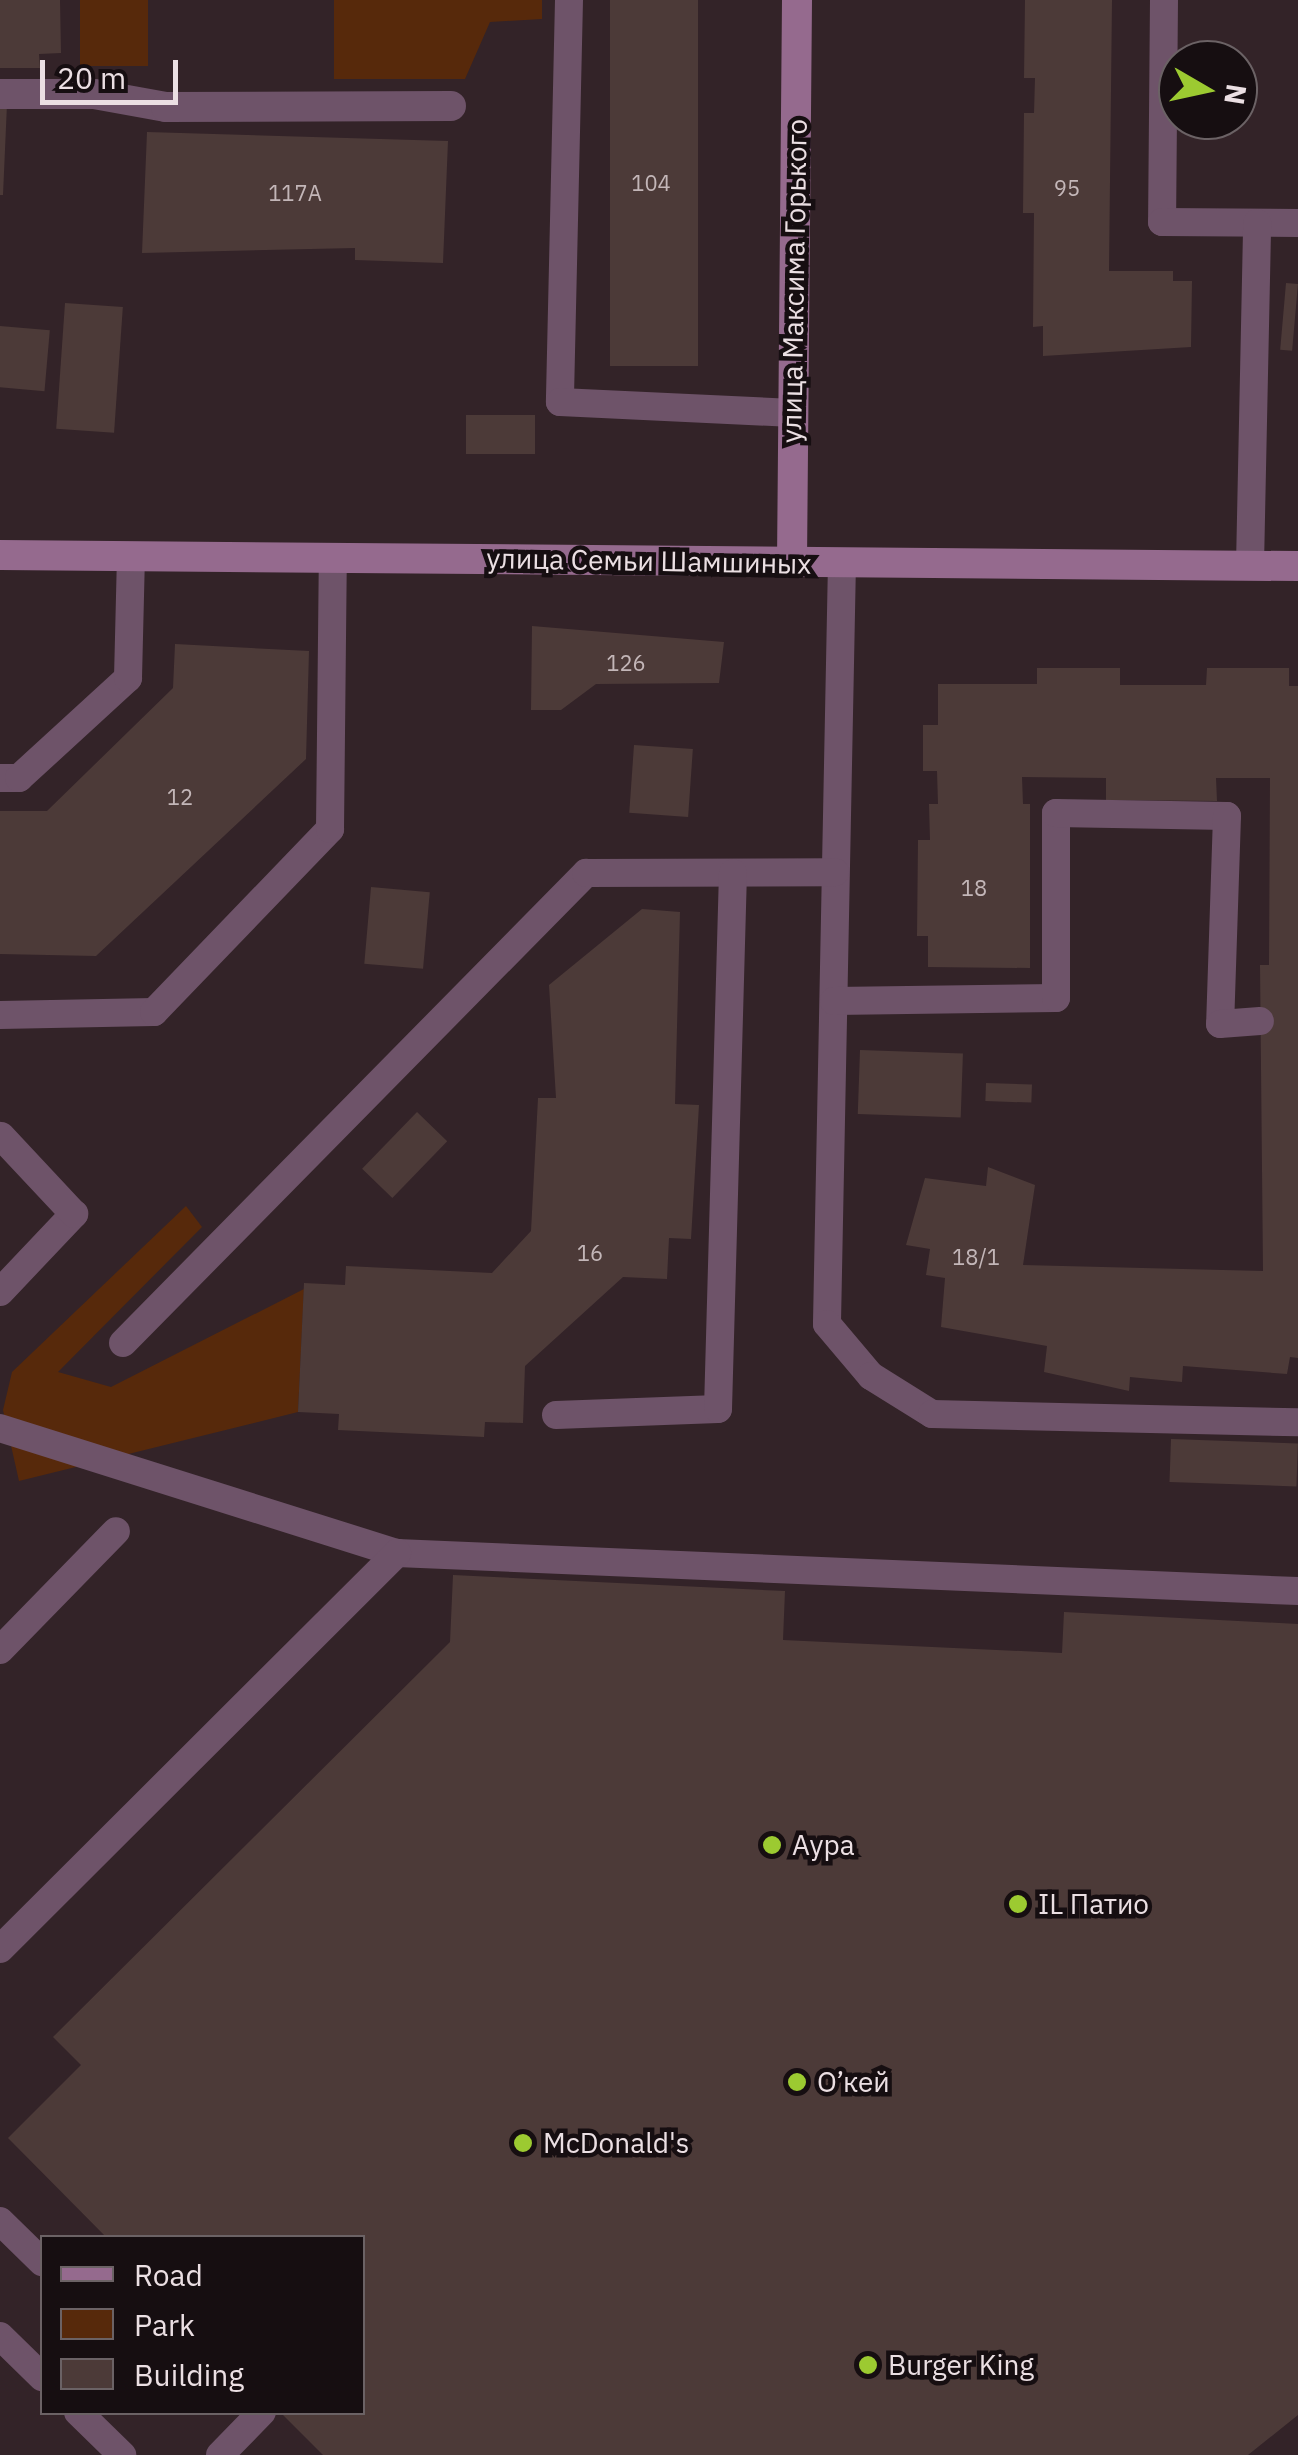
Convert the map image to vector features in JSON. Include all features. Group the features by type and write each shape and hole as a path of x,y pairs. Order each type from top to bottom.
{"street":[{"name":"улица Максима Горького","path":"792,562 796,0"},
{"path":"0,94 94,94 166,107 451,106"},
{"name":"улица Семьи Шамшиных","path":"0,556 1298,566"}],"lane":[{"path":"570,0 560,402 793,413"},
{"path":"1164,0 1162,222 1298,223"},
{"path":"1250,566 1257,223"},
{"path":"0,778 19,778 128,678 131,556"},
{"path":"0,1014 154,1012 330,829 334,558"},
{"path":"842,562 827,1324 871,1376 932,1414 1298,1422"},
{"path":"834,1001 1056,998 1056,813 1227,816 1220,1024 1260,1021"},
{"path":"123,1343 586,873 836,872"},
{"path":"556,1415 718,1409 733,873"},
{"path":"0,1135 74,1214 0,1292"},
{"path":"0,1428 398,1553 1298,1591"},
{"path":"0,1650 116,1531"},
{"path":"0,1949 398,1553"},
{"path":"0,2221 40,2260"},
{"path":"0,2336 40,2376"},
{"path":"81,2415 122,2455"},
{"path":"220,2455 259,2415"}],"green space":[{"path":"80,0 148,0 148,66 80,66"},
{"path":"334,0 542,0 542,19 490,22 465,79 334,79"},
{"path":"186,1206 202,1227 58,1372 111,1387 304,1289 298,1412 19,1481 3,1410 12,1372"}],"building":[{"path":"0,0 60,0 61,53 39,54 40,68 0,68"},
{"path":"610,0 698,0 698,366 610,366"},
{"path":"1025,0 1112,0 1109,271 1173,271 1173,281 1192,281 1191,347 1043,356 1043,326 1033,327 1034,213 1023,213 1024,113 1034,113 1035,78 1024,78"},
{"path":"0,103 7,104 3,195 0,195"},
{"path":"147,132 448,141 443,263 355,260 355,248 142,253"},
{"path":"1286,283 1298,284 1292,351 1280,350"},
{"path":"65,303 123,307 114,433 56,429"},
{"path":"0,326 50,330 44,391 0,387"},
{"path":"466,415 535,415 535,454 466,454"},
{"path":"532,626 724,642 719,683 596,684 561,710 531,710"},
{"path":"175,644 309,651 306,759 96,956 0,954 0,811 47,811 173,688"},
{"path":"1037,668 1120,668 1120,685 1206,685 1207,668 1289,668 1289,686 1298,686 1298,1358 1290,1357 1287,1374 1183,1366 1182,1382 1130,1377 1129,1391 1044,1372 1047,1346 941,1327 945,1278 926,1275 930,1249 906,1245 925,1178 986,1186 988,1167 1035,1185 1023,1265 1263,1271 1260,965 1269,965 1270,778 1216,778 1217,801 1106,800 1106,778 1022,777 1023,804 1030,804 1030,968 928,967 928,936 917,936 918,840 930,840 929,804 938,804 937,771 923,771 923,725 938,725 938,684 1037,684"},
{"path":"634,745 693,749 688,817 629,813"},
{"path":"371,887 430,892 423,969 364,964"},
{"path":"642,909 680,912 675,1104 699,1105 691,1239 669,1238 667,1279 623,1277 525,1366 523,1423 485,1422 484,1437 338,1430 339,1414 298,1412 304,1283 345,1285 346,1266 492,1273 531,1231 538,1098 556,1098 549,985"},
{"path":"860,1050 963,1054 961,1118 858,1114"},
{"path":"986,1083 1032,1085 1031,1103 985,1101"},
{"path":"417,1112 447,1141 392,1198 362,1169"},
{"path":"1171,1439 1298,1443 1296,1486 1169,1482"},
{"name":"Аура","path":"453,1575 785,1591 783,1640 1062,1653 1064,1612 1298,1624 1298,2415 1248,2455 323,2455 283,2415 365,2415 365,2235 104,2235 8,2138 81,2065 53,2037 450,1642"}],"place":[{"name":"Аура","path":"772,1845"},
{"name":"IL Патио","path":"1018,1904"},
{"name":"О’кей","path":"797,2082"},
{"name":"McDonald's","path":"523,2143"},
{"name":"Burger King","path":"868,2365"}]}
